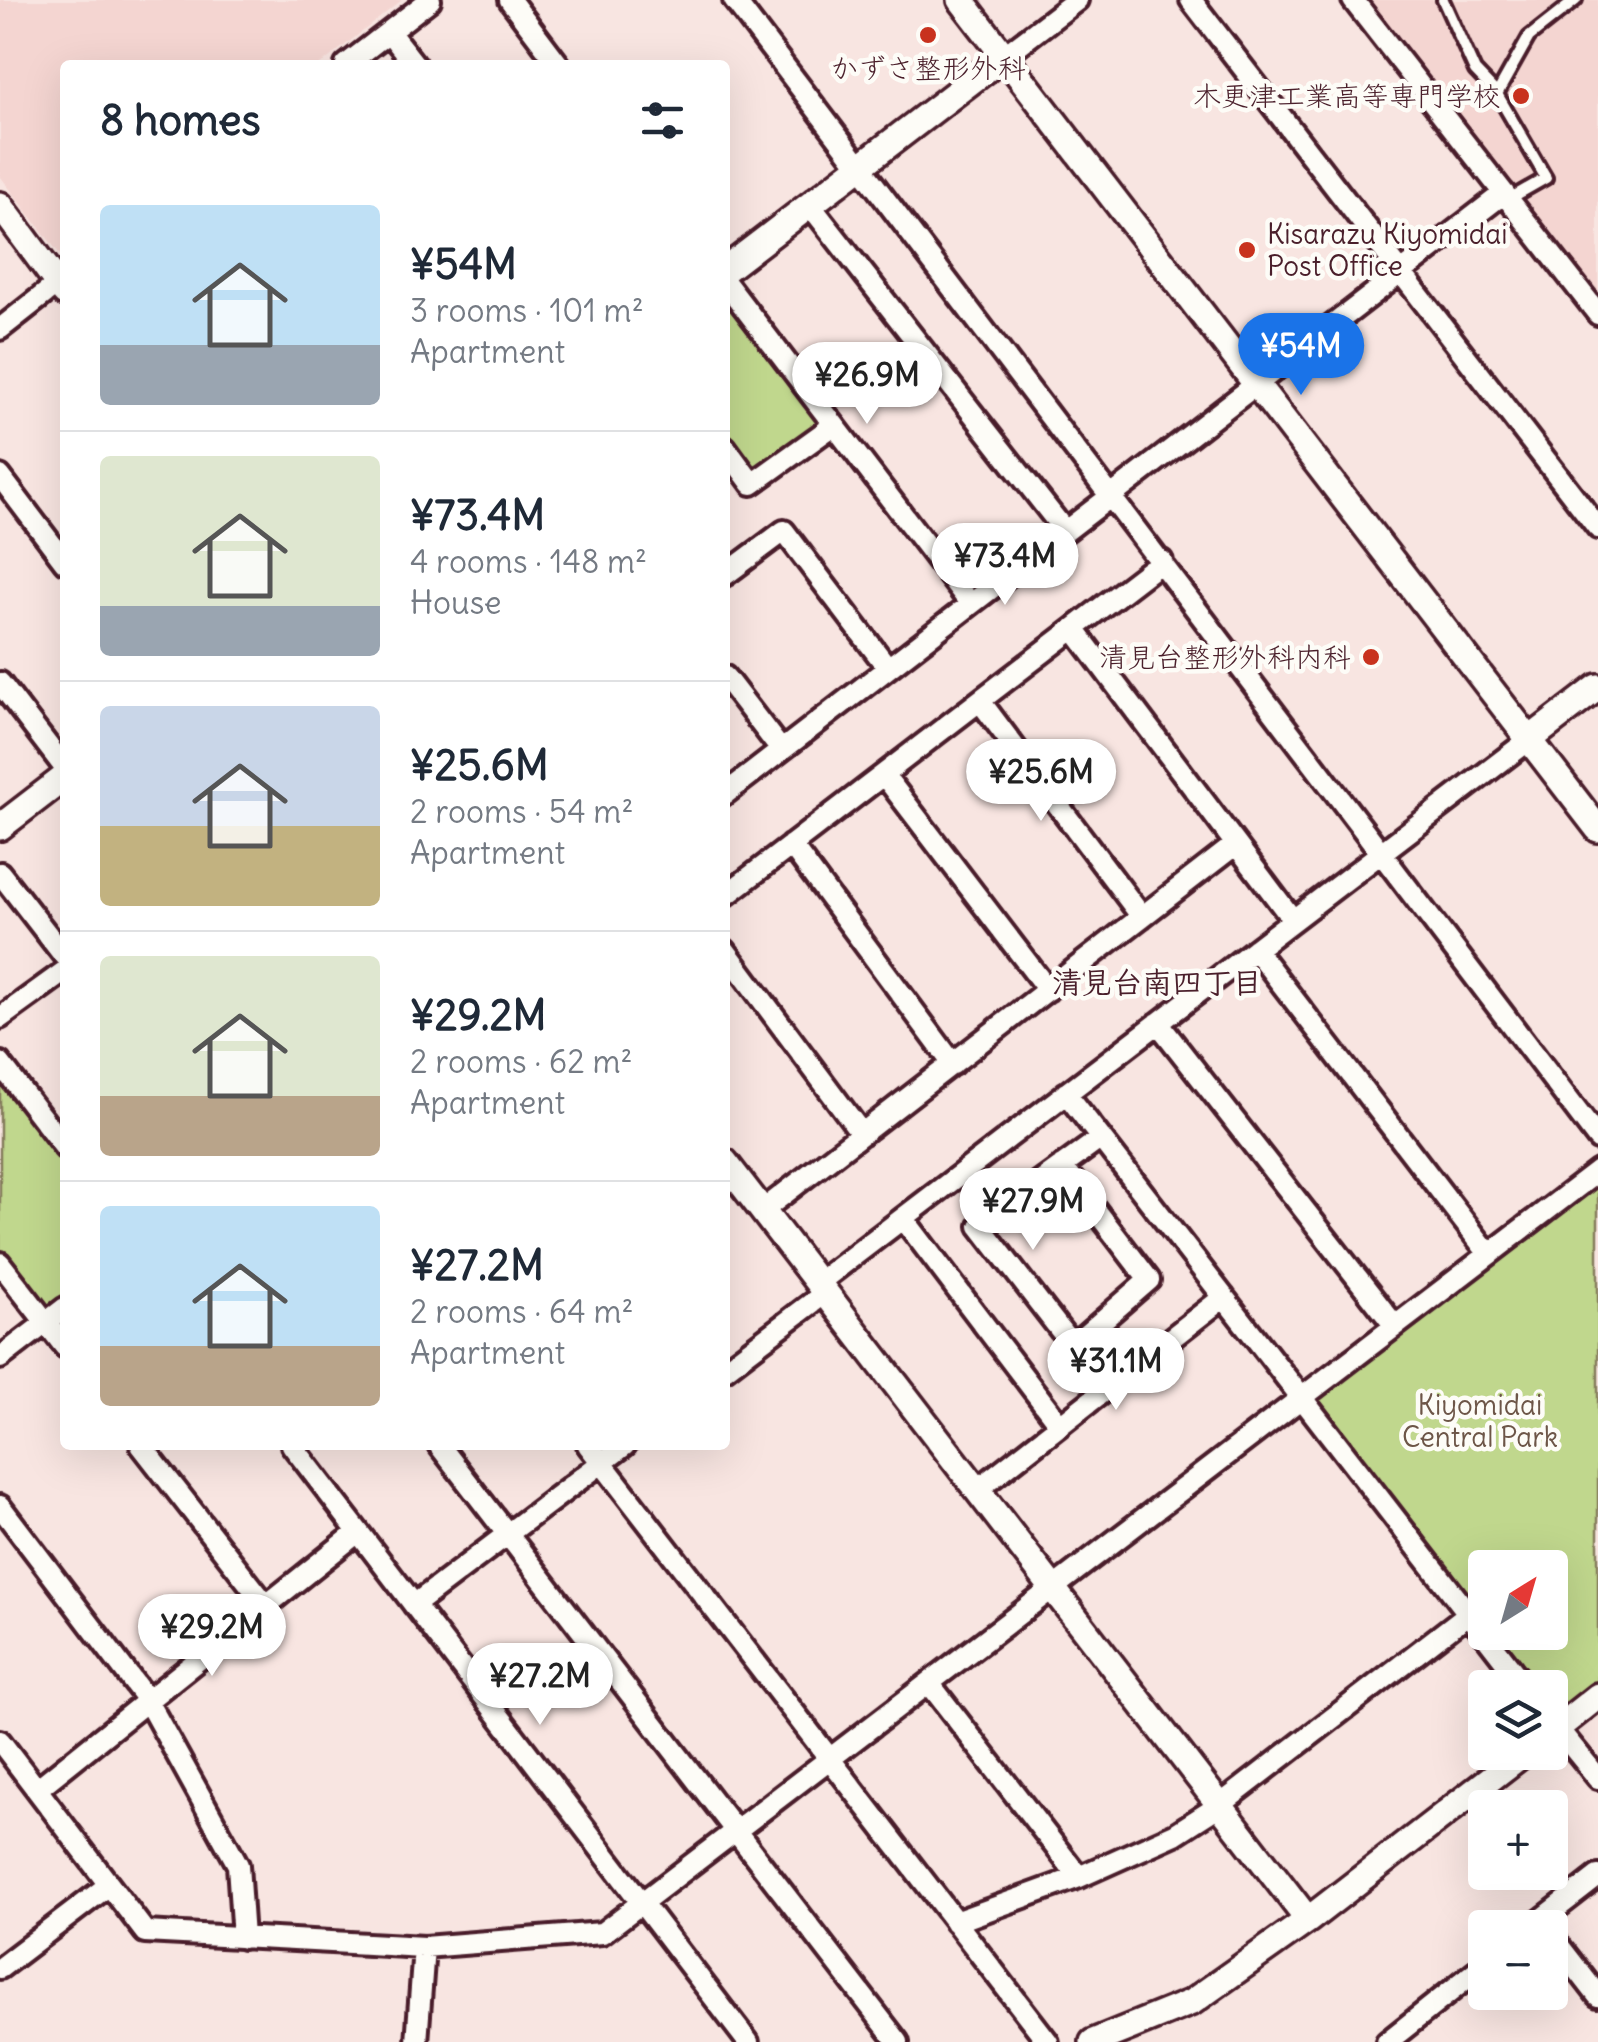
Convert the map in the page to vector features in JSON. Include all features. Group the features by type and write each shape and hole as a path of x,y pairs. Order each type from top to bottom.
{"street":[{"path":"353,60 430,0"},
{"path":"510,0 556,60"},
{"path":"734,0 1598,1139"},
{"path":"961,0 1598,829"},
{"path":"730,266 1077,0"},
{"path":"1191,0 1598,528"},
{"path":"1353,0 1598,314"},
{"path":"389,32 410,60"},
{"path":"730,790 1254,383 1506,196"},
{"path":"810,204 1064,530"},
{"path":"0,205 60,281"},
{"path":"0,329 60,287"},
{"path":"730,289 970,603"},
{"path":"730,454 752,484 834,424"},
{"path":"0,476 60,555"},
{"path":"730,571 784,531 888,668"},
{"path":"730,892 1162,562"},
{"path":"1074,629 1293,920"},
{"path":"0,683 60,761"},
{"path":"730,684 781,750"},
{"path":"730,1365 903,1218 1598,687"},
{"path":"980,701 1142,917"},
{"path":"884,774 1048,990"},
{"path":"0,827 60,781"},
{"path":"762,1211 1236,844"},
{"path":"791,845 952,1064"},
{"path":"0,873 60,951"},
{"path":"1256,949 1489,1254"},
{"path":"730,957 862,1134"},
{"path":"0,1018 60,975"},
{"path":"1158,1023 1395,1326"},
{"path":"0,1064 60,1142"},
{"path":"956,1922 1079,1877 1174,1834 1220,1805 1468,1614 1066,1093"},
{"path":"1101,1138 980,1226 1106,1389"},
{"path":"1062,1166 1149,1280 1073,1346"},
{"path":"730,1169 1308,1920"},
{"path":"0,1741 145,1932 424,1948 602,1933 1598,1170"},
{"path":"903,1218 1060,1425"},
{"path":"0,1263 60,1341"},
{"path":"977,1490 1224,1297"},
{"path":"0,1358 60,1312"},
{"path":"145,1450 266,1604"},
{"path":"296,1450 748,2042"},
{"path":"444,1450 898,2042"},
{"path":"592,1450 1048,2042"},
{"path":"414,1605 619,1450"},
{"path":"0,1506 147,1700 238,1865 243,1938"},
{"path":"37,1789 358,1532"},
{"path":"1496,1650 1512,1670"},
{"path":"929,1683 1079,1877"},
{"path":"1568,1716 1598,1696"},
{"path":"1568,1745 1598,1778"},
{"path":"1093,2042 1192,2002 1308,1920 1503,1770"},
{"path":"1560,1910 1598,1876"},
{"path":"0,1968 109,1885"},
{"path":"417,2042 424,1948"},
{"path":"1568,1960 1598,1996"},
{"path":"1395,2040 1468,1978"}],"lane":[{"path":"1443,0 1475,71 1497,94 1546,178 1506,196"},
{"path":"1497,94 1529,37 1576,0"}],"shaded area":[{"path":"0,0 402,0 326,60 60,60 60,254 0,176"},
{"name":"木更津工業高等専門学校","path":"1369,0 1598,0 1598,292 1520,193"}],"green space":[{"path":"730,300 820,415 818,422 755,467 730,434"},
{"path":"0,1063 60,1141 60,1312 46,1323 0,1263"},
{"name":"Kiyomidai Central Park","path":"1598,1180 1598,1688 1568,1712 1568,1670 1521,1670 1505,1650 1568,1650 1568,1550 1468,1550 1468,1601 1313,1399"}],"place":[{"name":"かずさ整形外科","path":"928,35"},
{"name":"木更津工業高等専門学校","path":"1521,96"},
{"name":"Kisarazu Kiyomidai Post Office","path":"1247,250"},
{"name":"清見台整形外科内科","path":"1371,657"}],"district":[{"name":"清見台南四丁目","path":"1157,982"}]}
